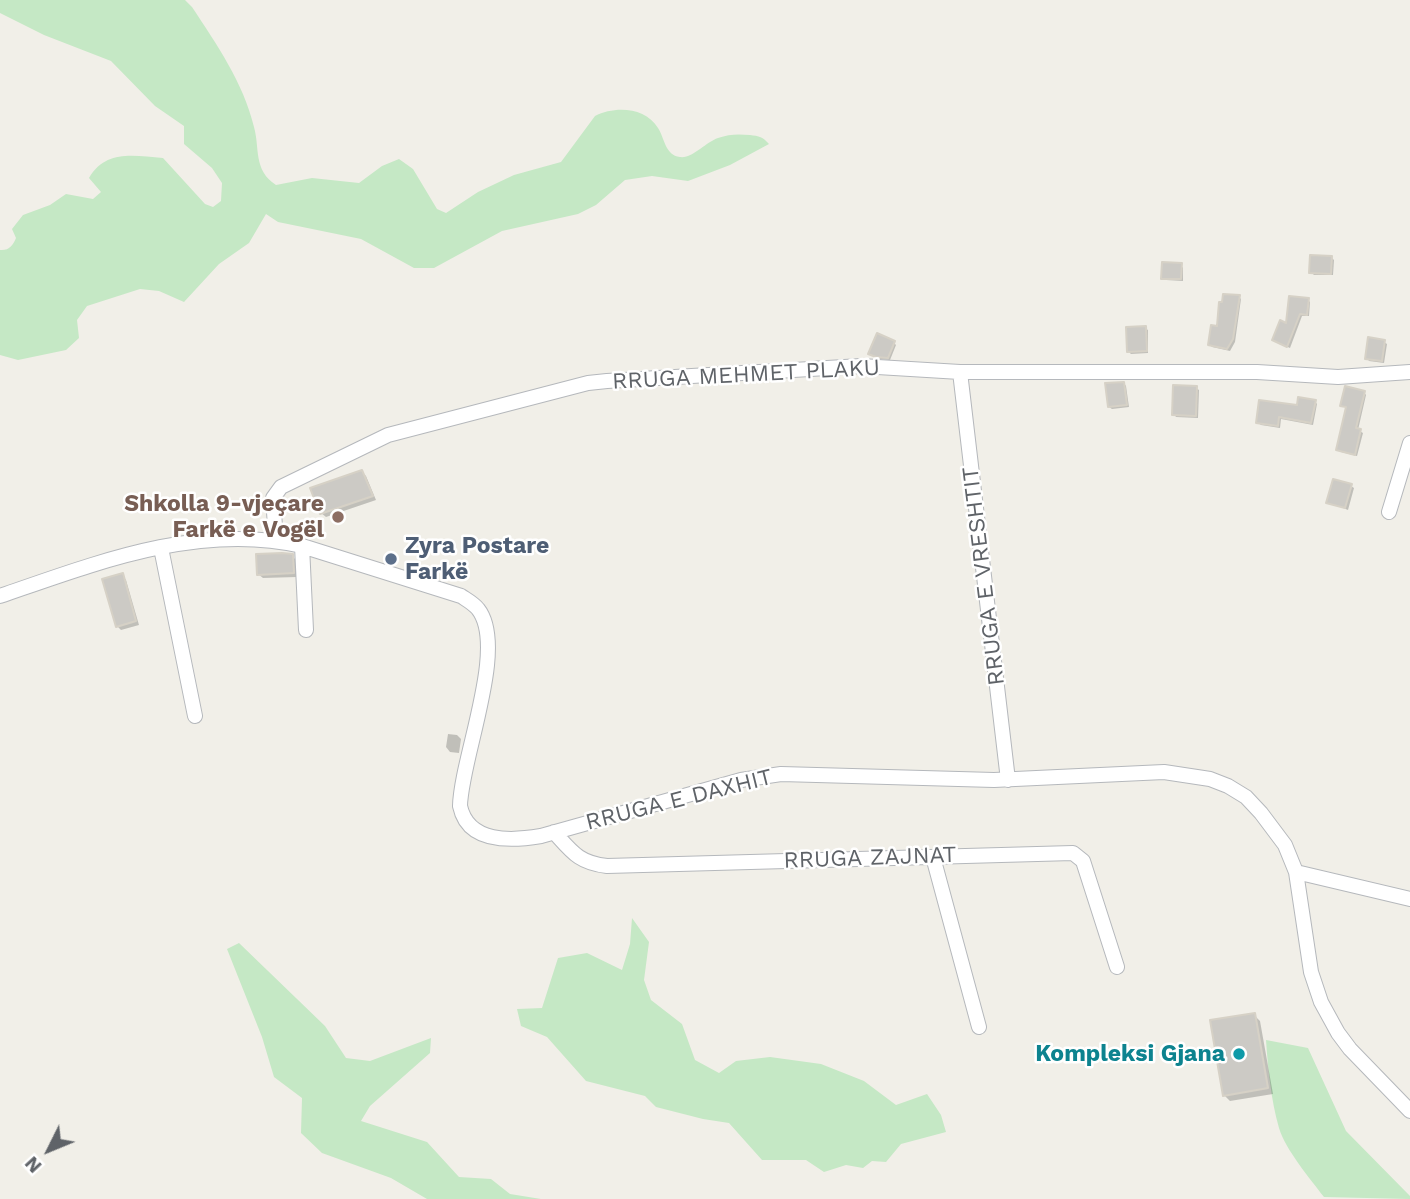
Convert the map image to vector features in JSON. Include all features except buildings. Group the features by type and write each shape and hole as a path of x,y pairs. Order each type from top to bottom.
{"street":[{"name":"RRUGA MEHMET PLAKU","path":"276,540 273,498 281,487 388,435 587,383 861,366 960,372 1257,372 1338,377 1410,372"},
{"name":"RRUGA E VRESHTIT","path":"960,372 1008,780"},
{"path":"1389,512 1410,443"},
{"name":"RRUGA E DAXHIT","path":"0,596 96,562 211,540 276,540 460,596 477,607 485,624 488,654 461,799 462,812 469,825 491,837 527,838 554,832 761,776 802,774 1008,780 1164,772 1210,779 1245,797 1261,813 1284,845 1296,872 1311,972 1321,1002 1338,1033 1357,1057 1410,1111"},
{"path":"302,546 306,630"},
{"path":"161,548 195,716"},
{"name":"RRUGA ZAJNAT","path":"554,832 585,862 607,866 1073,853 1083,861 1117,967"},
{"path":"933,857 979,1027"},
{"path":"1296,872 1410,899"}],"green space":[{"path":"0,0 185,0 211,35 236,79 254,127 261,166 276,185 312,178 359,183 382,166 399,159 413,169 437,209 446,213 478,192 514,175 561,162 595,116 620,110 638,112 652,121 668,150 675,156 685,157 713,140 730,135 756,136 769,144 730,165 688,181 652,176 625,180 596,205 578,214 502,231 434,268 414,268 361,239 278,222 266,214 249,243 219,264 184,302 159,291 140,289 87,306 77,320 79,338 66,350 18,360 0,355 0,250 14,243 16,238 12,229 23,215 50,205 66,194 93,199 101,192 89,178 104,162 122,156 163,158 205,204 213,207 221,201 222,183 212,168 184,144 184,126 155,106 111,61 44,35 0,13"},
{"path":"632,918 649,942 644,980 651,1000 682,1024 695,1060 719,1073 736,1061 770,1057 821,1064 864,1081 896,1105 927,1094 941,1115 946,1132 901,1144 886,1162 872,1161 863,1168 846,1165 824,1172 806,1160 762,1160 729,1123 656,1107 645,1096 586,1081 547,1037 521,1026 517,1009 542,1008 558,958 587,953 622,970 630,944"},
{"path":"239,943 325,1026 346,1058 370,1061 431,1038 430,1053 370,1106 361,1121 427,1142 459,1177 491,1179 510,1194 541,1199 427,1199 391,1178 322,1153 301,1133 302,1098 274,1077 262,1037 227,949"},
{"path":"1266,1040 1308,1048 1346,1131 1410,1199 1324,1197 1292,1155 1279,1128 1270,1084"}],"place":[{"name":"Shkolla 9-vjeçare Farkë e Vogël","path":"338,517"},
{"name":"Zyra Postare Farkë","path":"391,559"},
{"name":"Kompleksi Gjana","path":"1239,1054"}]}
